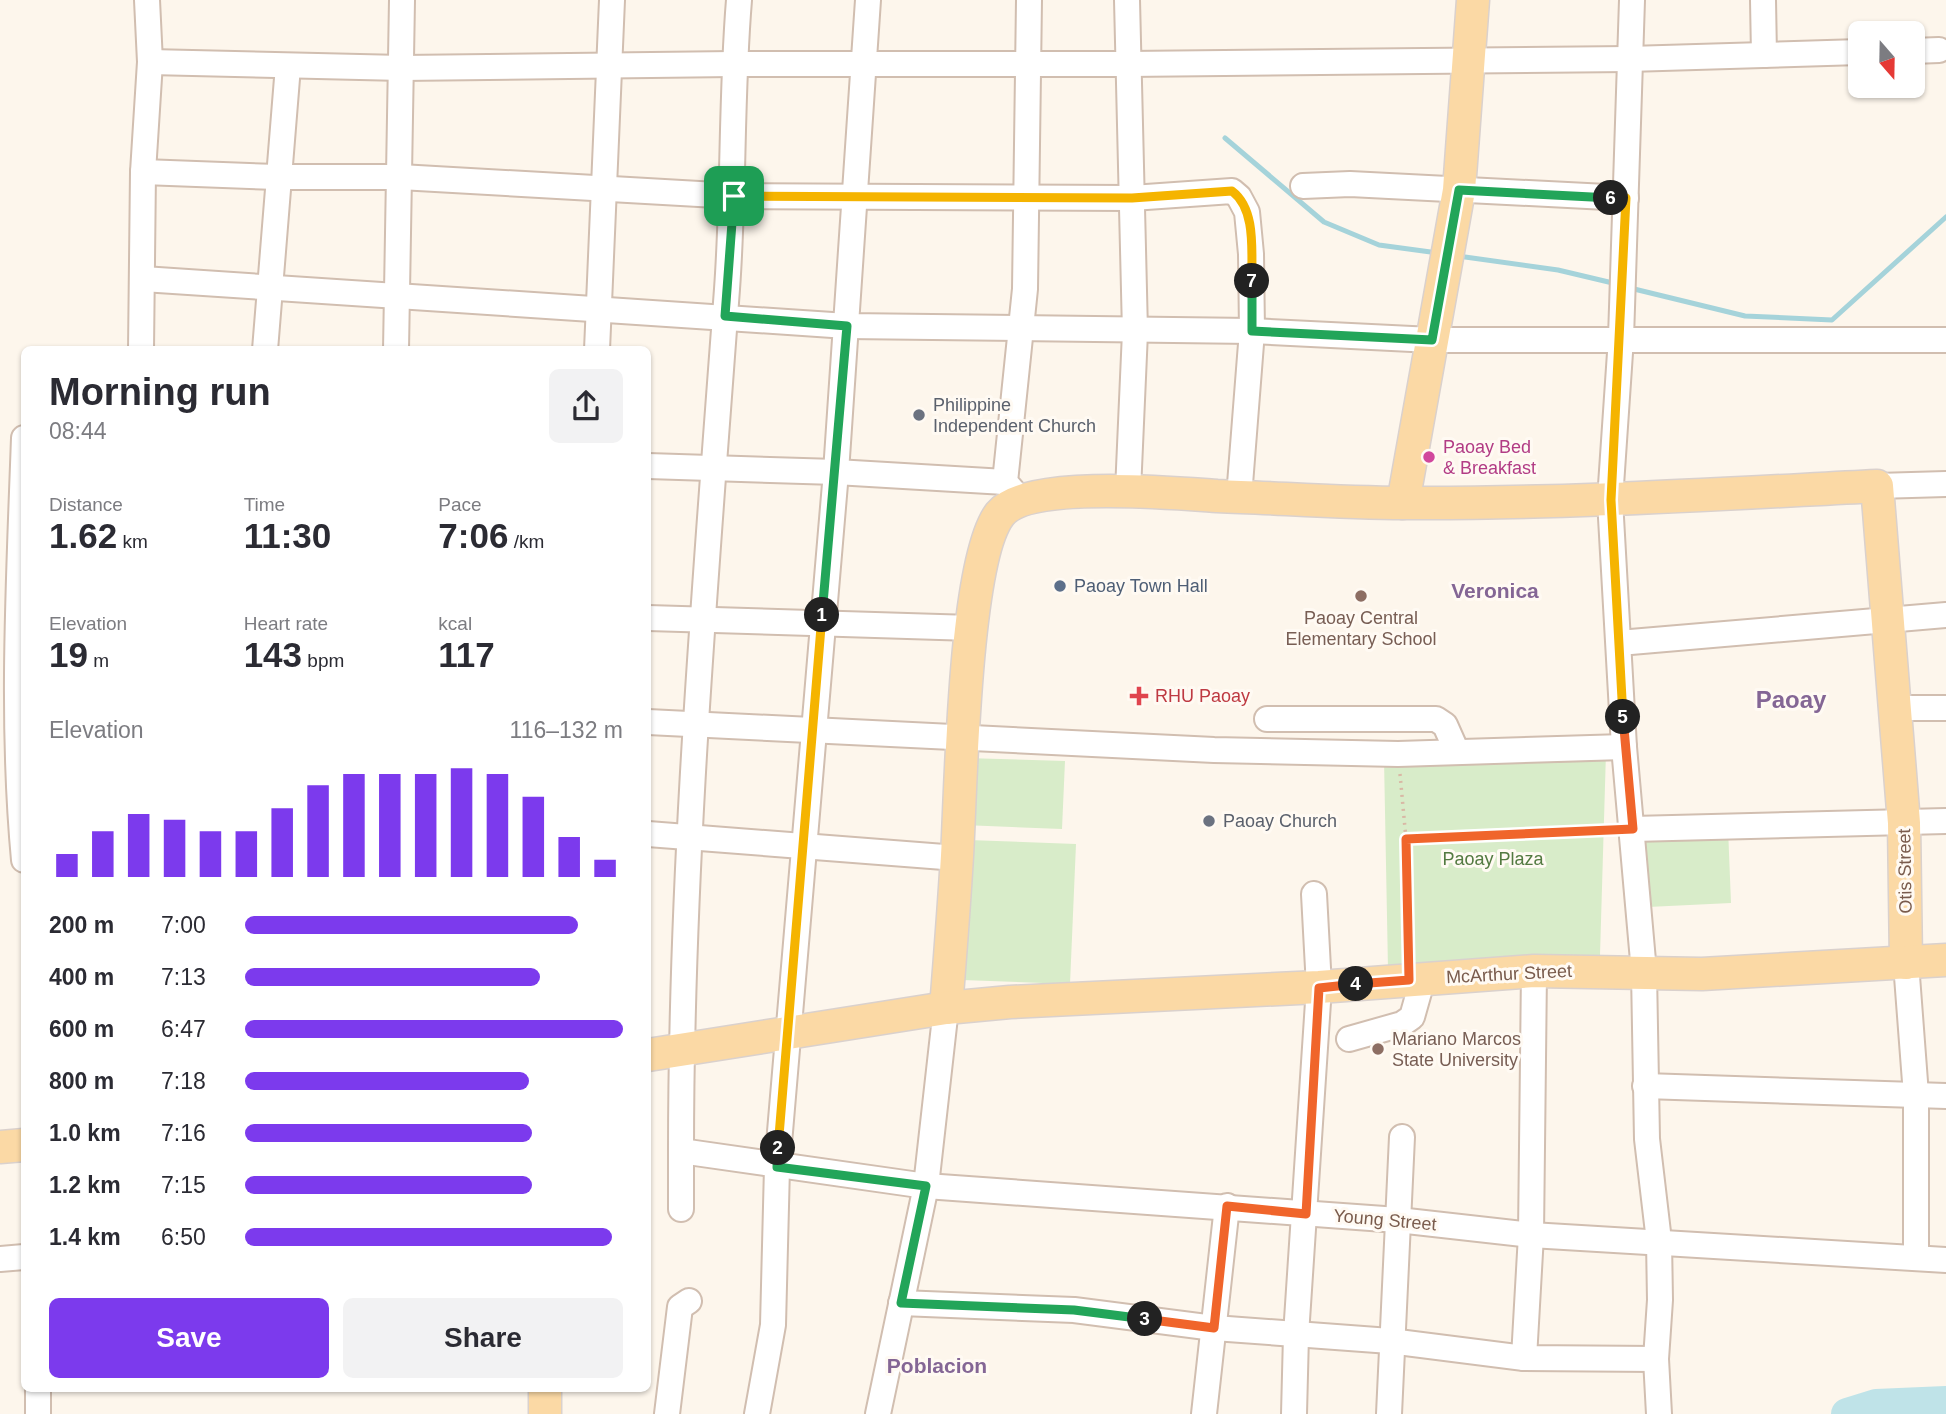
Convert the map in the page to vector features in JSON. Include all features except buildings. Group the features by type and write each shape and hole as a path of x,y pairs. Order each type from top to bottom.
{"main road":[{"path":"1403,503 1441,278 1459,190 1473,0"},
{"path":"946,1009 972,628 981,563 990,530 1013,491 1128,491 1403,503 1611,500 1877,486"},
{"name":"Otis Street","path":"1877,486 1904,823 1906,963"},
{"name":"McArthur Street","path":"651,1055 787,1036 946,1009 1010,1002 1319,988 1534,971 1702,974 1946,960"},
{"path":"0,1147 21,1145"},
{"path":"545,1392 545,1414"}],"street":[{"path":"141,346 143,172 150,62 147,0"},
{"path":"396,346 402,0"},
{"path":"597,346 612,0"},
{"path":"681,1209 691,1153 683,1051 694,726 734,196 733,64 739,0"},
{"path":"757,1414 773,1325 777,1167 836,472 868,0"},
{"path":"651,466 836,472 1013,491 1028,197 1029,0"},
{"path":"1127,0 1135,332 1128,491"},
{"path":"1632,0 1621,338 1611,500 1624,747 1644,972 1644,1086 1651,1191 1659,1241 1660,1300 1656,1359 1659,1414"},
{"path":"1763,0 1764,55"},
{"path":"1925,51 1939,50"},
{"path":"150,62 402,68 733,64 864,66 1470,59 1629,60 1848,52"},
{"path":"265,346 288,66"},
{"path":"143,172 277,177 400,177 734,196 856,194 1132,198 1232,191 1239,197 1248,220 1252,331 1238,496"},
{"path":"1303,186 1350,184 1626,198"},
{"path":"143,279 847,326 1023,327 1135,332 1252,331 1432,340 1946,340"},
{"path":"0,439 21,438"},
{"path":"21,483 9,702 9,791 21,846"},
{"path":"1877,486 1946,484"},
{"path":"1619,643 1946,615"},
{"path":"651,618 703,622 972,628"},
{"path":"1895,709 1946,708"},
{"path":"1267,719 1436,719 1445,726 1457,752"},
{"path":"651,722 1214,750 1398,754 1624,747"},
{"path":"1633,829 1946,821"},
{"path":"651,834 957,858"},
{"path":"1294,1414 1296,1335 1319,988 1314,894"},
{"name":"Otis Street","path":"1906,963 1916,1095 1916,1258"},
{"path":"1524,1358 1531,1235 1534,971"},
{"path":"1349,1039 1402,1024 1412,1017 1416,979"},
{"path":"878,1414 926,1186 946,1009"},
{"path":"1644,1086 1946,1096"},
{"path":"1389,1414 1402,1137"},
{"name":"Young Street","path":"691,1153 926,1186 1227,1206 1398,1220 1531,1235 1946,1260"},
{"path":"1205,1414 1227,1206"},
{"path":"0,1259 21,1257"},
{"path":"667,1414 680,1307 689,1301"},
{"path":"901,1303 1074,1310 1214,1328 1391,1341 1524,1358 1656,1359"},
{"path":"38,1392 38,1414"}],"path":[{"path":"1398,754 1416,979"},
{"path":"1406,839 1633,829"}],"green space":[{"name":"Paoay Plaza","path":"1606,752 1600,955 1388,969 1384,759"},
{"path":"965,758 1065,761 1062,829 963,825"},
{"path":"1728,828 1731,903 1648,907 1644,840"},
{"path":"968,840 1076,844 1070,984 962,980"}],"waterway":[{"path":"1225,138 1324,222 1379,245 1438,253"},
{"path":"1630,288 1745,316 1832,320 1946,217"},
{"path":"1458,256 1558,270 1617,284"},
{"path":"1847,1414 1876,1405 1946,1402"}],"place":[{"name":"Philippine Independent Church","path":"919,415"},
{"name":"Paoay Bed & Breakfast","path":"1429,457"},
{"name":"Paoay Town Hall","path":"1060,586"},
{"name":"Paoay Central Elementary School","path":"1361,596"},
{"name":"RHU Paoay","path":"1139,696"},
{"name":"Paoay Church","path":"1209,821"},
{"name":"Mariano Marcos State University","path":"1378,1049"}],"district":[{"name":"Veronica","path":"1495,591"},
{"name":"Paoay","path":"1791,700"},
{"name":"Poblacion","path":"937,1366"}],"route":[{"path":"1459,190 1626,198 1611,500 1624,747 1633,829 1406,839 1409,980 1319,988 1306,1214 1227,1206 1214,1328 1074,1310 901,1303 926,1186 777,1167 847,326 725,316 734,196 856,194 1132,198 1232,191 1239,197 1247,212 1251,254 1252,331 1432,340 1441,278 1459,190"}]}
